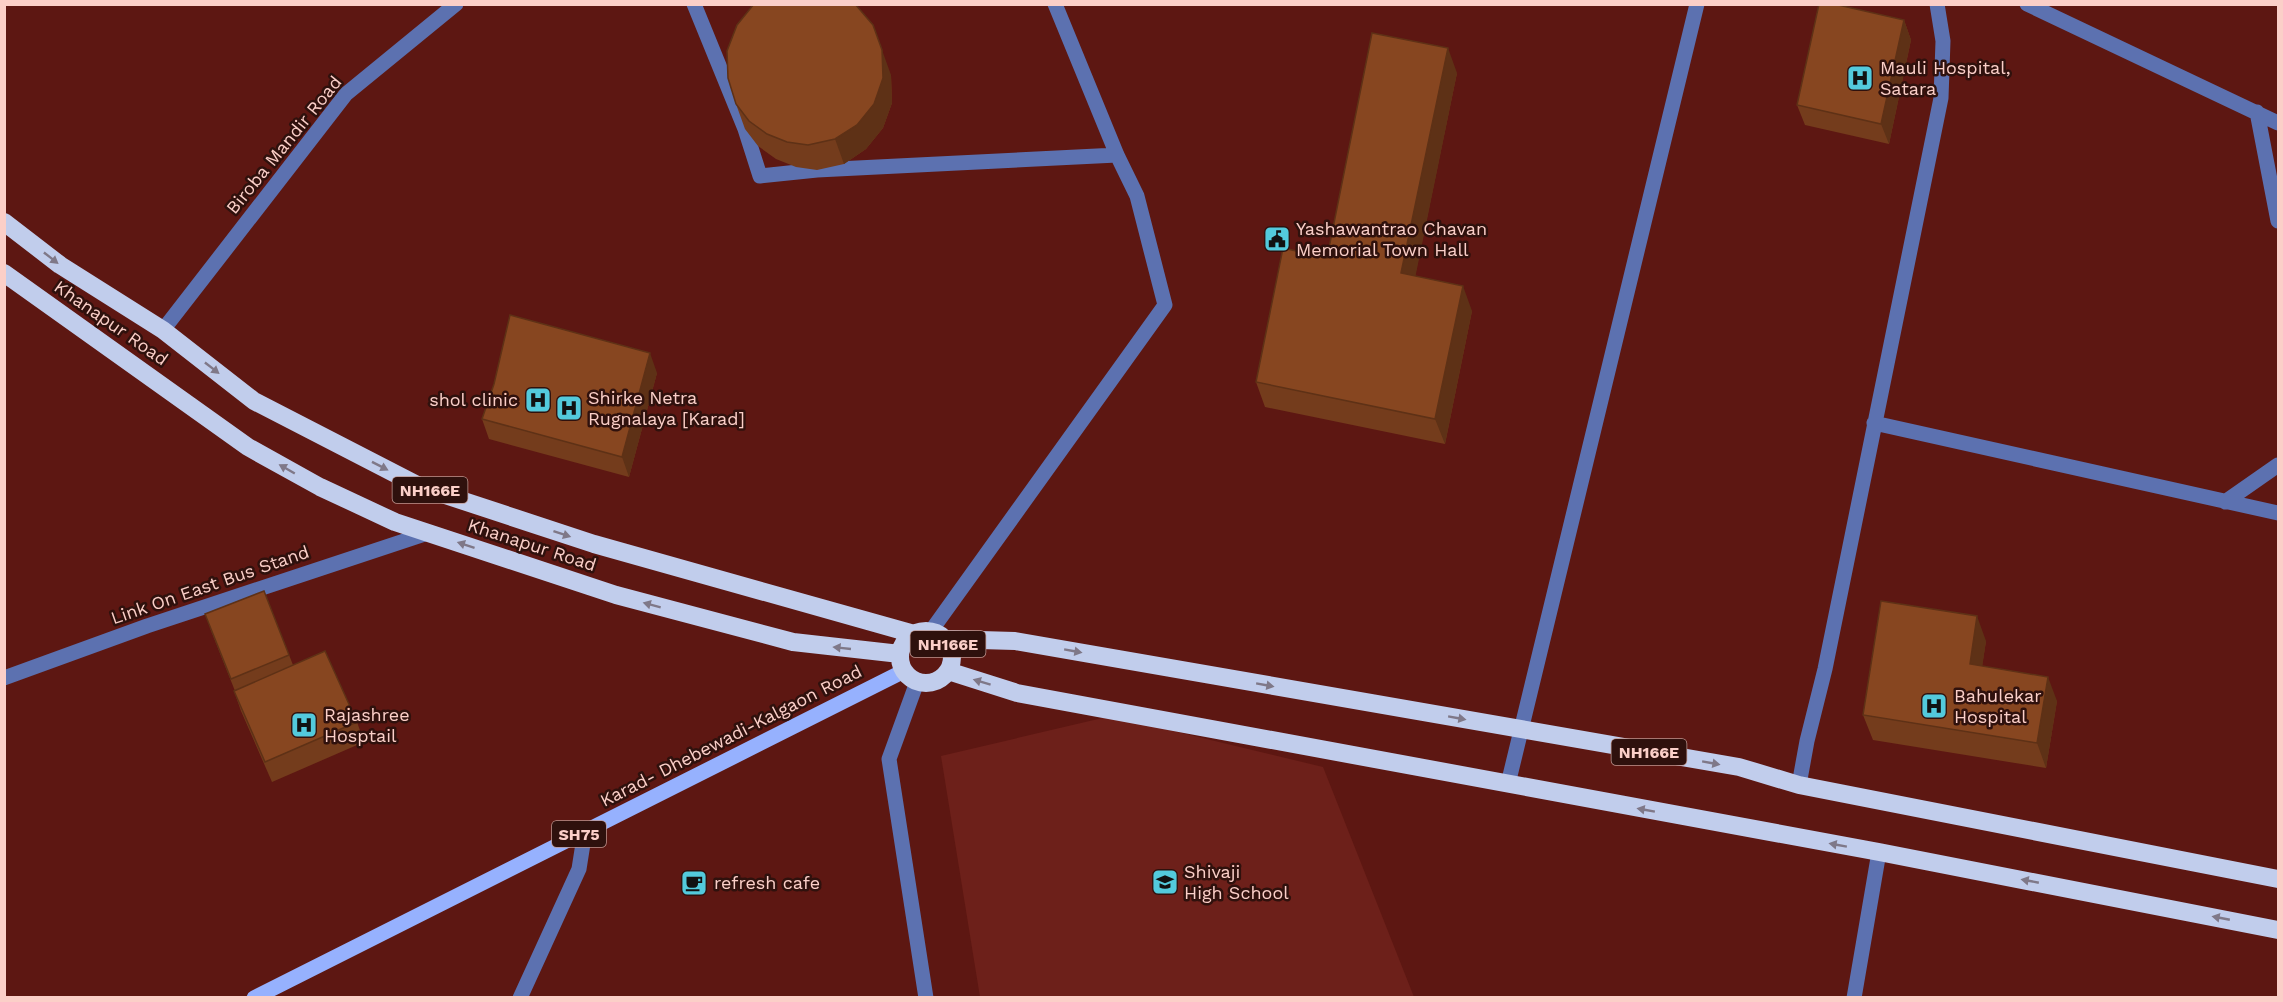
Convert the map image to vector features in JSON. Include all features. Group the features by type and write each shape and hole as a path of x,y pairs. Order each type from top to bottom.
{"highway":[{"name":"NH166E","path":"4,222 60,265 163,330 254,401 421,487 594,544 930,635 1015,641 1739,768 1799,785 2278,879"},
{"name":"Khanapur Road","path":"4,273 248,447 320,488 395,522 616,595 793,642 907,669"},
{"name":"NH166E","path":"930,635 951,646 952,655 948,672 943,678 935,682 907,669 907,639 930,635"},
{"name":"NH166E","path":"948,672 1017,693 1879,852 2278,930"}],"main road":[{"name":"Karad- Dhebewadi-Kalgaon Road","path":"254,998 907,669"}],"street":[{"name":"Biroba Mandir Road","path":"163,330 346,94 456,4"},
{"path":"694,4 745,129 760,176 817,170 1117,155"},
{"path":"930,635 1165,305 1137,196 1117,155 1055,4"},
{"path":"1509,784 1697,4"},
{"path":"1799,785 1807,741 1825,669 1941,98 1943,41 1937,4"},
{"path":"2027,4 2278,123"},
{"path":"2257,112 2278,221"},
{"path":"1874,423 2278,513"},
{"path":"2226,502 2278,465"},
{"name":"Link On East Bus Stand","path":"4,678 156,623 428,533"},
{"path":"907,669 889,759 926,998"},
{"path":"520,998 579,869 585,831"},
{"path":"1854,998 1879,852"}],"shaded area":[{"name":"Shivaji High School","path":"1111,716 1323,767 1414,997 980,997 941,756"}],"building":[{"path":"754,4 855,4 873,25 882,50 883,78 874,104 857,125 835,139 808,145 787,142 767,134 749,121 736,104 728,78 727,51 737,25"},
{"path":"1819,4 1834,4 1904,20 1881,124 1797,105"},
{"path":"1372,33 1448,48 1401,273 1463,286 1435,419 1256,382 1283,248 1327,258"},
{"path":"510,315 650,353 622,457 482,419 494,384"},
{"path":"264,591 289,655 231,679 205,614"},
{"path":"1881,601 1977,616 1970,664 2048,677 2037,743 1863,715"},
{"path":"325,651 357,722 265,762 234,691"}],"place":[{"name":"Mauli Hospital, Satara","path":"1860,78"},
{"name":"Yashawantrao Chavan Memorial Town Hall","path":"1277,239"},
{"name":"shol clinic","path":"538,400"},
{"name":"Shirke Netra Rugnalaya [Karad]","path":"569,408"},
{"name":"Bahulekar Hospital","path":"1934,706"},
{"name":"Rajashree Hosptail","path":"304,725"},
{"name":"Shivaji High School","path":"1165,882"},
{"name":"refresh cafe","path":"694,883"}]}
